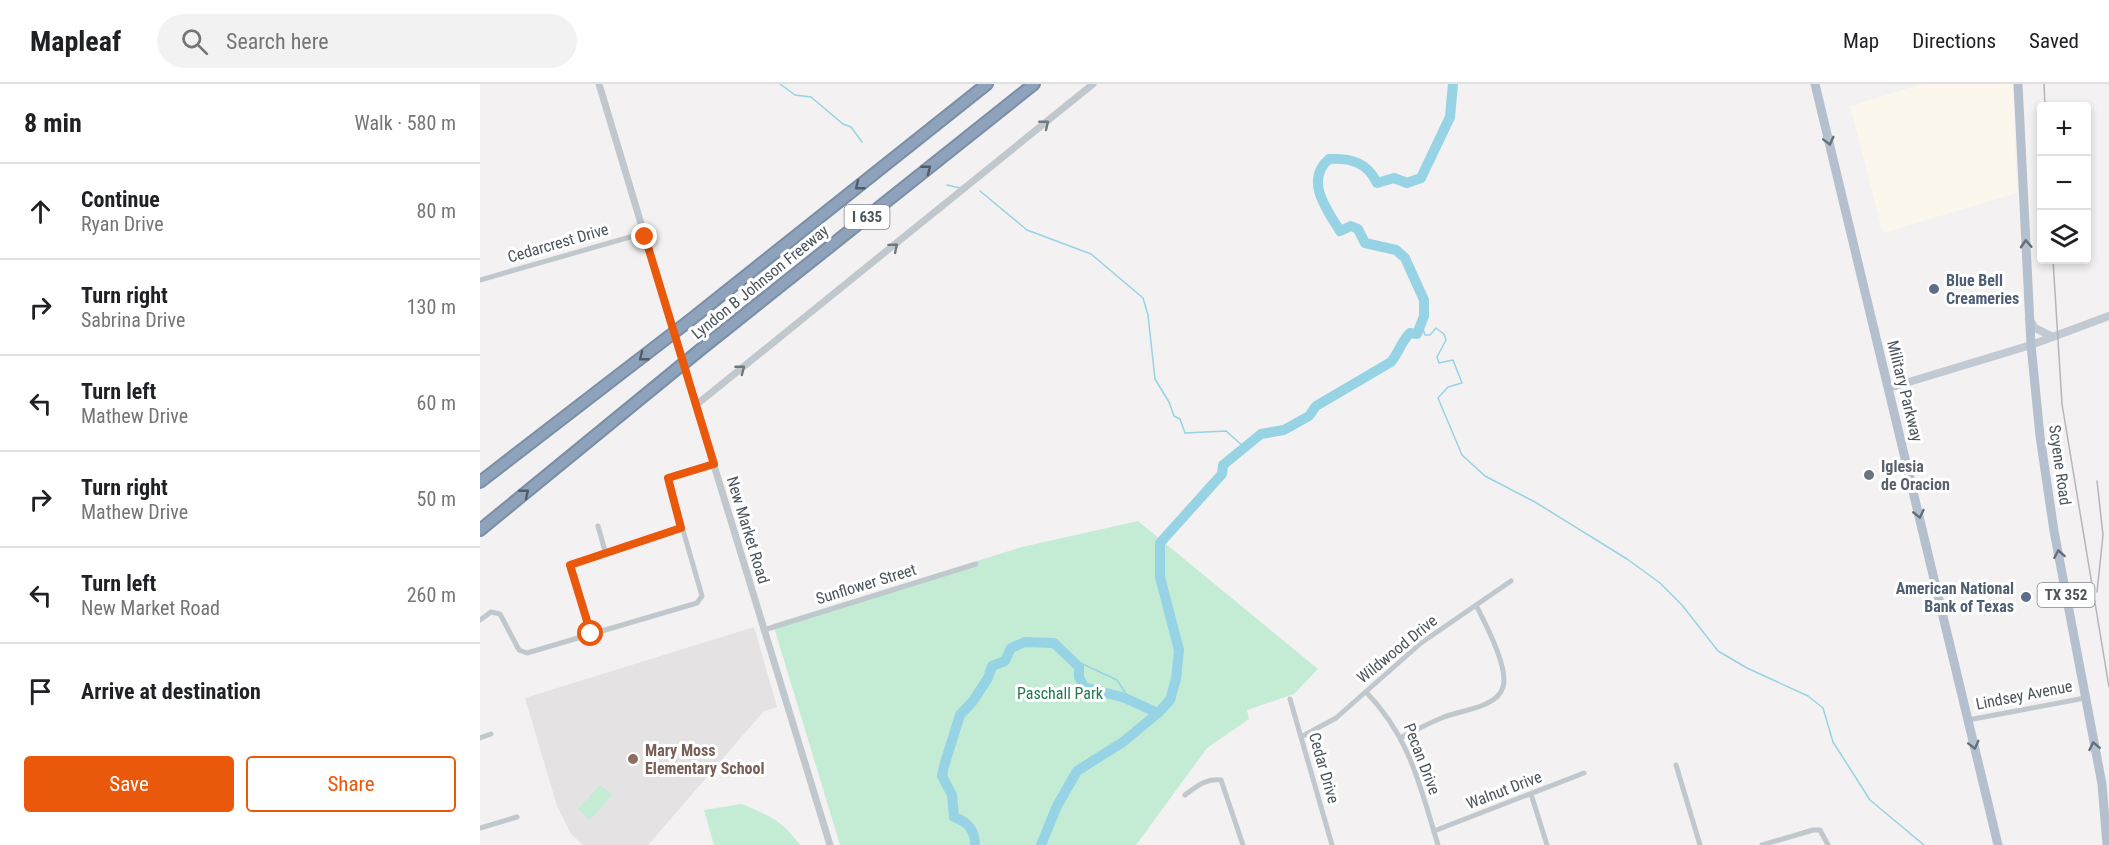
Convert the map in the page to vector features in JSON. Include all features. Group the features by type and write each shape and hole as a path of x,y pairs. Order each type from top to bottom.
{"highway":[{"name":"Lyndon B Johnson Freeway","path":"480,482 689,321 987,84"},
{"name":"Lyndon B Johnson Freeway","path":"480,530 700,350 1034,84"}],"main road":[{"name":"Military Parkway","path":"1815,84 1998,845"},
{"name":"Scyene Road","path":"2018,84 2029,319 2044,470 2106,808 2107,845"},
{"path":"1889,388 2031,345 2109,316"},
{"path":"2029,319 2038,330 2051,336"}],"street":[{"name":"New Market Road","path":"599,84 830,845"},
{"path":"696,405 1093,84"},
{"name":"Cedarcrest Drive","path":"480,280 644,233"},
{"path":"480,620 491,612 500,614 521,652 591,634 701,599 668,478 714,464"},
{"path":"598,526 605,552"},
{"path":"591,634 570,565 681,528"},
{"name":"Sunflower Street","path":"764,630 976,564"},
{"name":"Wildwood Drive","path":"1301,737 1336,718 1421,644 1511,581"},
{"path":"1402,737 1439,719 1487,703 1501,693 1504,682 1494,643 1476,606"},
{"name":"Pecan Drive","path":"1366,692 1385,711 1402,737 1438,845"},
{"name":"Lindsey Avenue","path":"1968,720 2085,698"},
{"name":"Cedar Drive","path":"1290,699 1332,845"},
{"path":"480,738 491,734"},
{"path":"1676,765 1700,845"},
{"name":"Walnut Drive","path":"1434,831 1584,773"},
{"path":"1185,795 1202,782 1221,780 1243,845"},
{"path":"1531,794 1547,845"},
{"path":"480,828 517,817"},
{"path":"1762,845 1813,830 1820,830 1828,845"}],"shaded area":[{"path":"1922,84 2013,84 2017,193 1883,233 1850,106"},
{"name":"Mary Moss Elementary School","path":"754,627 777,707 764,711 648,845 583,845 571,834 557,806 525,698"}],"green space":[{"name":"Paschall Park","path":"1138,521 1318,669 1294,694 1247,710 1249,719 1207,748 1136,845 840,845 773,624 1022,547"},
{"path":"600,785 612,795 590,820 578,809"},
{"path":"741,804 774,820 787,830 800,845 714,845 704,810"}],"waterway":[{"path":"780,84 795,95 811,97 843,124 851,127 862,142"},
{"path":"1041,845 1057,806 1077,771 1123,742 1170,700 1176,679 1179,650 1160,577 1160,543 1222,474 1223,465 1261,434 1284,430 1309,416 1316,406 1391,362 1410,333 1417,334 1424,316 1424,300 1405,258 1396,250 1365,243 1358,229 1351,226 1340,231 1324,205 1320,195 1318,176 1329,159 1337,159 1358,163 1368,170 1377,183 1394,178 1407,183 1421,178 1450,117 1453,84"},
{"path":"947,185 960,188"},
{"path":"980,191 1027,230 1091,254 1143,298 1148,315 1155,379 1169,402 1174,416 1180,419 1185,433 1226,431 1244,447"},
{"path":"1421,323 1425,335 1430,335 1436,328 1444,334 1446,340 1437,357 1439,363 1453,360 1462,383 1448,387 1438,398 1462,455 1485,476 1535,502 1627,559 1660,583 1682,605 1718,651 1747,668 1808,696 1823,708 1833,742 1870,800 1924,845"},
{"path":"975,845 970,827 954,817 952,795 942,776 960,715 973,701 988,678 992,666 1005,661 1011,648 1025,642 1054,643 1079,667 1079,677 1084,687 1125,698 1158,713"},
{"path":"1074,660 1117,680 1130,700"}],"railway":[{"path":"2044,84 2045,102"},
{"path":"2053,264 2062,404 2109,687"},
{"path":"2097,481 2103,535 2097,592"}],"place":[{"name":"Blue Bell Creameries","path":"1934,289"},
{"name":"Iglesia de Oracion","path":"1869,475"},
{"name":"American National Bank of Texas","path":"2026,597"},
{"name":"Mary Moss Elementary School","path":"633,759"}],"route":[{"path":"591,634 570,565 681,528 668,478 714,464 645,237"}]}
